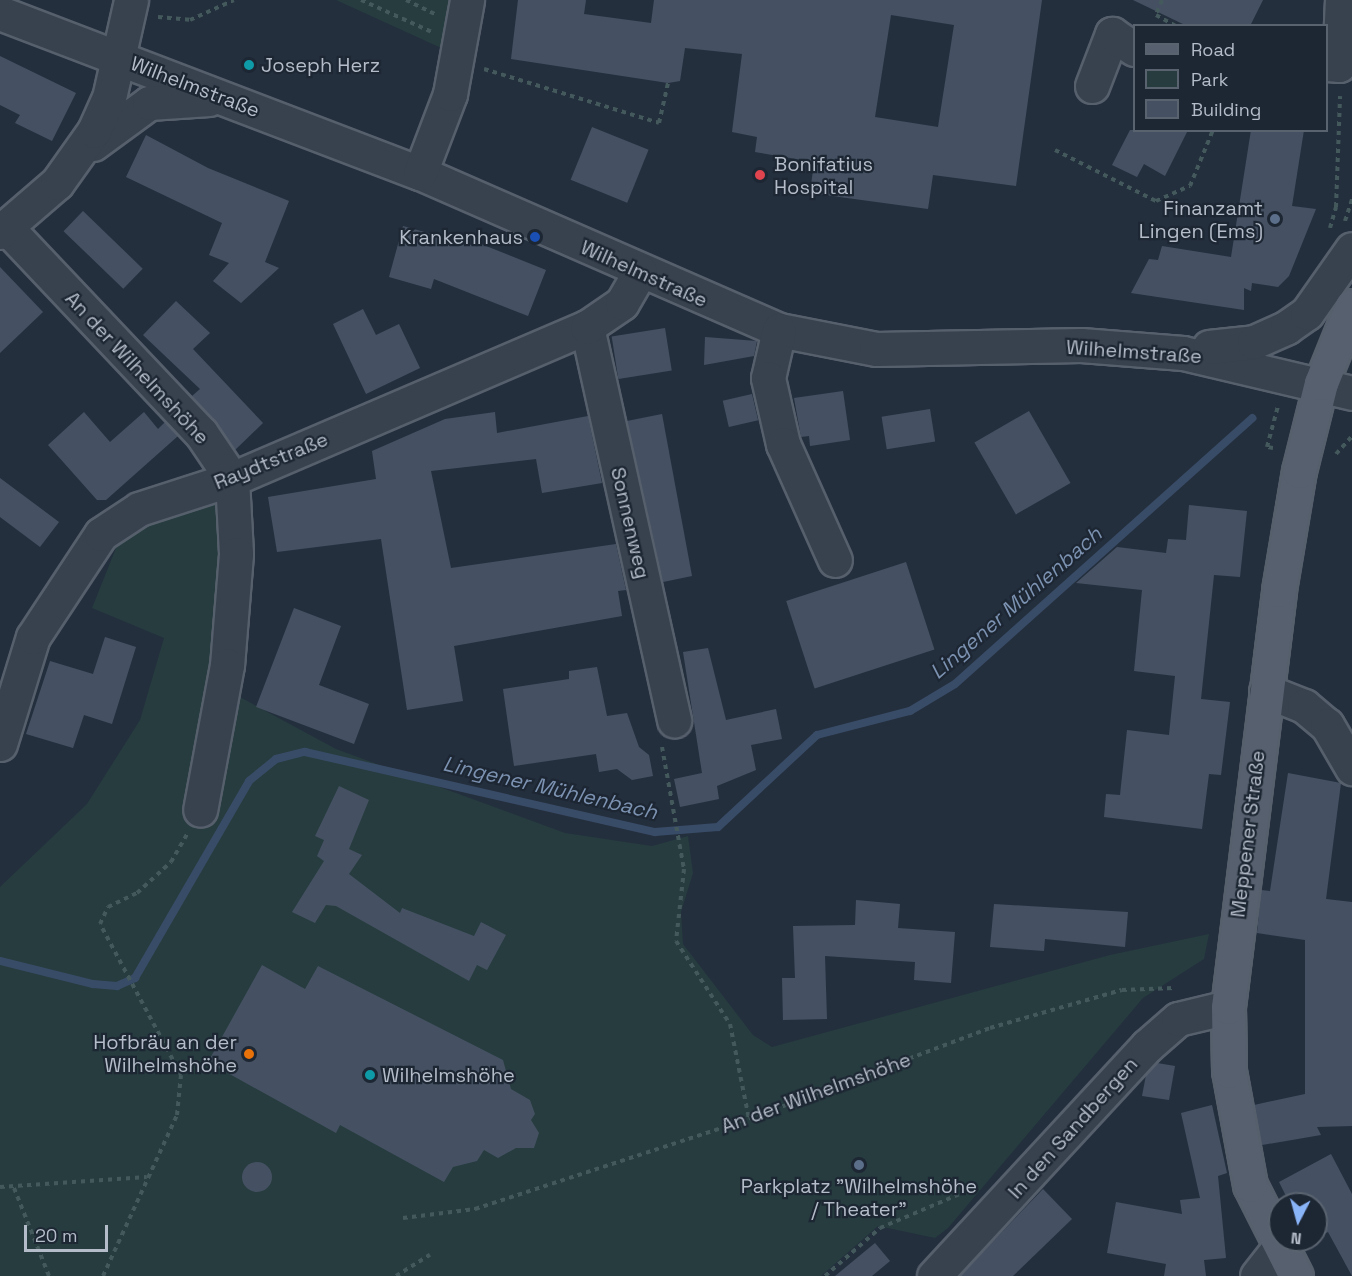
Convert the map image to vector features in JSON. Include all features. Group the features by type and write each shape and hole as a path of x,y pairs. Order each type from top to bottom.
{"main road":[{"name":"Meppener Straße","path":"1268,1224 1250,1185 1238,1134 1229,1071 1228,1007 1266,691 1299,471 1321,383 1352,306"},
{"name":"Meppener Straße","path":"1281,1252 1296,1276"}],"street":[{"path":"420,173 461,54 467,0"},
{"path":"1333,65 1342,0"},
{"path":"57,183 94,131 119,58 129,7"},
{"name":"Wilhelmstraße","path":"0,14 420,173 640,272 779,330 876,349 1120,347 1242,363 1352,393"},
{"path":"1092,86 1112,34 1133,48"},
{"path":"3,230 57,183 108,128 133,110 177,97 230,100"},
{"name":"An der Wilhelmshöhe","path":"3,230 201,433 232,479"},
{"path":"1120,347 1223,347 1278,332 1307,313 1339,244"},
{"name":"Raydtstraße","path":"0,744 33,637 101,534 139,509 232,479 587,327 622,303 640,272"},
{"name":"Sonnenweg","path":"587,327 674,720"},
{"path":"779,330 768,378 783,444 835,560"},
{"path":"200,810 227,665 236,554 232,479"},
{"path":"1266,691 1304,706 1327,725 1352,768"},
{"name":"In den Sandbergen","path":"934,1276 1147,1046 1178,1019 1228,1007"},
{"path":"1257,1276 1276,1252"}],"path":[{"path":"129,7 190,20 234,0"},
{"path":"362,0 461,54 659,123 668,82"},
{"path":"1162,0 1155,15 1172,24"},
{"path":"1333,65 1339,244"},
{"path":"1055,150 1156,201 1190,186 1212,132"},
{"path":"1330,461 1352,436"},
{"path":"674,720 660,732 684,869 676,941 730,1024 750,1119"},
{"path":"103,1276 177,1116 181,1075 117,951 100,924 108,907 137,893 171,862 200,810"},
{"name":"An der Wilhelmshöhe","path":"403,1218 475,1209 750,1119 990,1028 1122,990 1163,985 1185,992"},
{"path":"0,1186 14,1188 147,1177"},
{"path":"825,1276 880,1228 980,1187"},
{"path":"14,1188 49,1276"},
{"path":"396,1276 430,1255"}],"green space":[{"path":"336,0 449,0 450,52"},
{"path":"227,499 225,689 336,749 565,833 652,846 688,836 693,873 681,912 683,944 753,1035 772,1047 1110,955 1209,934 1204,959 1143,998 948,1228 935,1238 878,1226 821,1276 0,1276 0,887 87,804 140,720 164,638 92,608 120,538 162,508"}],"building":[{"path":"518,0 586,0 584,14 651,23 654,0 1042,0 1016,186 933,175 928,209 810,193 814,162 755,152 757,137 732,132 742,54 685,48 680,81 668,83 511,59","holes":["891,15 954,25 938,127 875,117"]},
{"path":"1133,0 1263,0 1251,24 1183,24"},
{"path":"0,56 76,93 52,141 15,123 20,115 0,105"},
{"path":"592,127 649,150 627,203 571,180"},
{"path":"1130,130 1133,132 1187,132 1165,176 1144,164 1137,177 1112,165"},
{"name":"Finanzamt Lingen (Ems)","path":"1251,132 1304,132 1292,206 1316,209 1289,276 1278,287 1252,283 1251,291 1244,288 1244,310 1131,293 1149,259 1158,260 1162,246 1231,257"},
{"path":"146,135 208,168 289,201 265,262 279,268 241,303 213,281 229,263 209,255 222,223 126,177"},
{"path":"83,211 143,269 123,289 64,231"},
{"path":"403,226 475,246 476,242 546,270 528,316 434,279 431,289 389,277"},
{"path":"0,267 43,312 0,353"},
{"path":"176,301 210,333 193,349 263,423 235,450 192,396 200,389 143,335"},
{"path":"363,309 376,335 399,324 420,368 366,394 333,324"},
{"path":"665,328 672,370 618,379 612,336"},
{"path":"705,337 757,341 754,356 704,365"},
{"path":"843,391 850,440 810,446 809,436 801,437 794,398"},
{"path":"752,394 758,420 729,427 723,401"},
{"path":"930,409 935,442 887,449 882,417"},
{"path":"1029,411 1070,483 1016,514 974,442"},
{"path":"84,412 110,442 144,412 158,429 165,422 178,436 106,500 97,500 48,445"},
{"path":"495,412 497,433 588,416 602,483 542,493 536,459 431,471 451,568 616,544 626,590 618,591 622,616 454,646 463,701 407,710 381,539 277,552 268,497 376,479 372,451 445,419"},
{"path":"662,414 692,576 663,582 627,421"},
{"path":"0,478 59,522 40,547 0,517"},
{"path":"1189,505 1247,511 1240,577 1214,575 1201,699 1230,702 1221,775 1209,774 1202,829 1104,817 1106,794 1120,795 1127,730 1169,735 1175,676 1134,671 1142,590 1076,583 1117,547 1166,553 1168,539 1186,540"},
{"path":"906,562 934,649 815,688 786,601"},
{"path":"294,608 341,626 319,685 369,704 354,744 256,707"},
{"path":"105,637 136,647 112,724 84,715 73,748 26,734 50,661 93,674"},
{"path":"708,648 726,720 776,709 782,739 751,745 756,770 717,786 719,799 680,807 674,779 702,773 683,652"},
{"path":"597,667 607,716 627,713 639,747 649,755 653,776 632,780 617,769 599,772 596,754 514,766 503,689 569,679 569,671"},
{"path":"1288,773 1341,783 1326,899 1352,902 1352,1126 1317,1127 1321,1135 1262,1145 1254,1105 1305,1094 1305,940 1257,933 1261,890 1270,891"},
{"path":"339,786 369,800 349,849 362,855 349,874 400,913 402,908 474,936 481,922 506,935 487,970 477,965 469,981 336,906 326,905 315,923 292,912 324,861 317,856 324,840 315,836"},
{"path":"856,900 900,904 898,928 955,932 951,983 914,980 915,962 825,956 827,1019 783,1020 782,978 795,978 793,926 855,925"},
{"path":"994,904 1128,912 1125,947 1045,939 1044,951 990,947"},
{"name":"Wilhelmshöhe","path":"262,965 305,989 318,966 503,1060 511,1089 530,1100 535,1114 531,1120 539,1133 534,1148 516,1148 498,1158 484,1150 477,1161 453,1167 444,1182 340,1125 336,1133 208,1062"},
{"path":"1157,1063 1175,1066 1169,1100 1142,1096 1146,1075"},
{"path":"1212,1105 1227,1173 1218,1176 1226,1258 1204,1260 1206,1276 1164,1276 1166,1264 1107,1253 1116,1202 1182,1214 1180,1200 1200,1198 1181,1113"},
{"path":"1331,1154 1352,1194 1352,1276 1328,1232 1328,1192 1284,1192 1279,1182"},
{"path":"257,1162 268,1166 272,1177 268,1188 257,1192 246,1188 242,1177 246,1166"},
{"path":"1043,1189 1072,1219 1013,1276 960,1276"},
{"path":"875,1243 890,1261 872,1276 835,1276"}],"waterway":[{"name":"Lingener Mühlenbach","path":"0,961 93,984 117,986 135,978 249,781 276,759 305,752 655,832 718,827 817,735 910,711 955,684 1252,418"}],"place":[{"name":"Joseph Herz","path":"249,65"},
{"name":"Bonifatius Hospital","path":"760,175"},
{"name":"Finanzamt Lingen (Ems)","path":"1275,219"},
{"name":"Krankenhaus","path":"535,237"},
{"name":"Hofbräu an der Wilhelmshöhe","path":"249,1054"},
{"name":"Wilhelmshöhe","path":"370,1075"},
{"name":"Parkplatz \"Wilhelmshöhe / Theater\"","path":"859,1165"}]}
